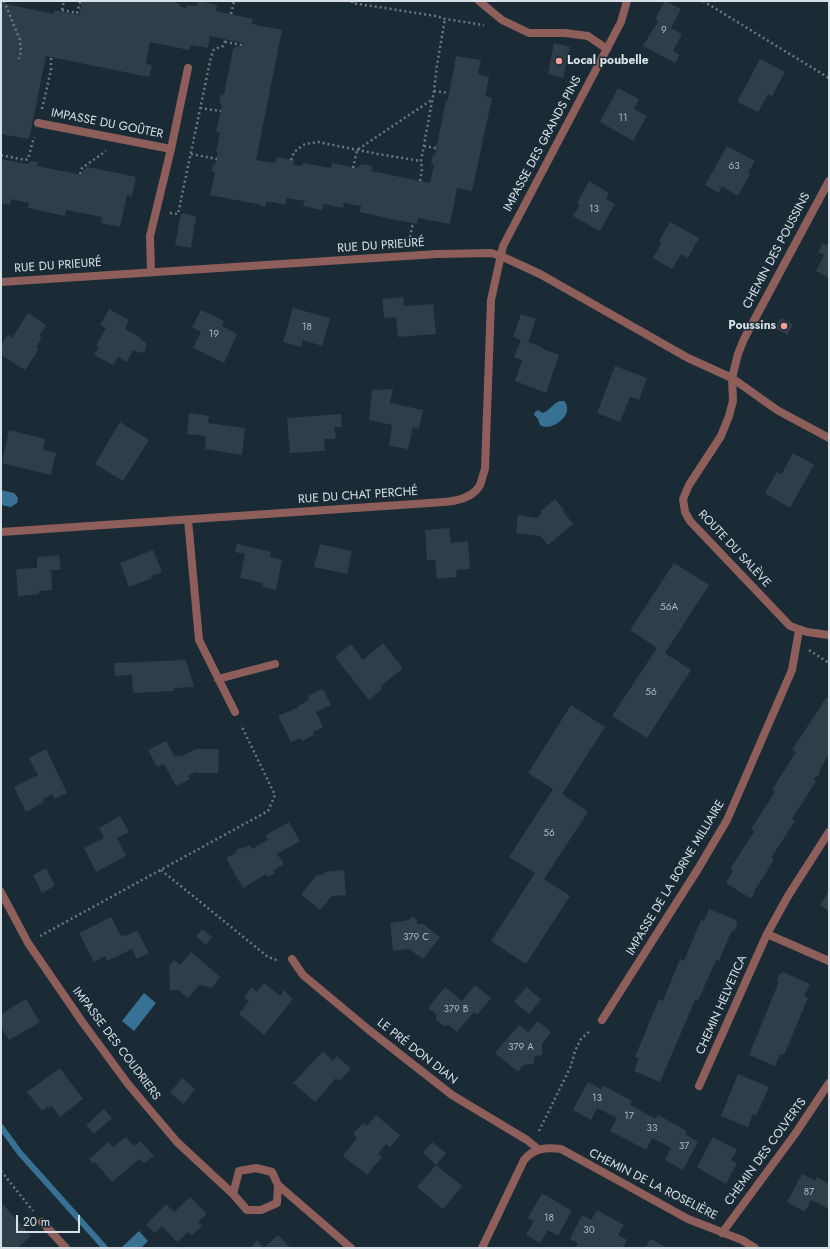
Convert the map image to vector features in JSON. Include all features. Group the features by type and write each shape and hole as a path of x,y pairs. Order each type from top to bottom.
{"street":[{"path":"479,1 502,20 529,32 565,33 588,36 607,49"},
{"name":"IMPASSE DES GRANDS PINS","path":"501,256 503,246 621,22 627,1"},
{"name":"IMPASSE DU GOÛTER","path":"151,272 150,236 171,149 188,68"},
{"name":"IMPASSE DU GOÛTER","path":"38,123 171,149"},
{"name":"CHEMIN DES POUSSINS","path":"732,378 738,354 744,339 829,181"},
{"name":"RUE DU PRIEURÉ","path":"1,282 436,254 476,252 491,253 540,274 688,358 732,378 777,410 829,438"},
{"name":"RUE DU CHAT PERCHÉ","path":"1,532 444,502 460,500 473,493 480,485 485,469 491,300 501,256"},
{"name":"ROUTE DU SALÈVE","path":"732,378 733,401 729,416 721,436 689,485 683,499 685,512 690,521 790,626 799,630 829,635"},
{"path":"188,520 199,640 234,712"},
{"name":"IMPASSE DE LA BORNE MILLIAIRE","path":"602,1020 698,869 727,820 792,670 799,630"},
{"path":"218,679 275,664"},
{"name":"CHEMIN HELVETICA","path":"699,1086 767,934 788,896 829,832"},
{"name":"IMPASSE DES COUDRIERS","path":"1,892 28,943 82,1023 128,1084 177,1142 233,1194 246,1210 261,1210 277,1204 278,1185"},
{"path":"767,934 829,961"},
{"name":"LE PRÉ DON DIAN","path":"292,959 303,975 369,1030 452,1095 531,1143 538,1149"},
{"name":"CHEMIN DES COLVERTS","path":"722,1233 795,1134 829,1084"},
{"name":"CHEMIN DE LA ROSELIÈRE","path":"538,1149 549,1147 561,1150 654,1202 688,1219 742,1240 755,1248"},
{"path":"482,1248 524,1160 530,1153 538,1149"},
{"path":"233,1194 239,1171 256,1168 272,1172 278,1185 351,1248"},
{"path":"42,1222 66,1248"}],"path":[{"path":"4,1 20,40 21,52 19,59"},
{"path":"64,1 62,11 77,13 80,2"},
{"path":"231,14 234,1"},
{"path":"352,1 352,3 488,26"},
{"path":"703,1 829,78"},
{"path":"420,181 422,169 421,161 433,98 445,19"},
{"path":"157,210 178,214 207,72 214,49 224,46 225,41 242,45"},
{"path":"38,123 51,70 51,57"},
{"path":"434,91 449,93"},
{"path":"353,168 357,150 433,98"},
{"path":"200,108 220,111"},
{"path":"80,174 82,168 107,151 110,137"},
{"path":"291,160 294,152 305,144 318,142 421,161"},
{"path":"24,164 25,160 28,159 32,143"},
{"path":"424,146 436,148"},
{"path":"191,154 217,159"},
{"path":"1,155 25,160"},
{"path":"797,644 829,663"},
{"path":"28,943 268,811 275,795 234,712"},
{"path":"161,870 268,957 278,962 292,959"},
{"path":"531,1143 571,1066 575,1050 581,1039 602,1020"},
{"path":"1,1171 42,1222"}],"water":[{"path":"564,401 567,406 565,416 556,424 545,427 540,425 538,419 534,415 535,412 538,410 543,413 555,403"},
{"path":"1,490 14,493 18,498 17,503 11,507 1,505"},
{"path":"144,993 156,1003 134,1031 122,1021"},
{"path":"139,1231 148,1241 141,1248 121,1248"}],"building":[{"path":"78,1 170,1 180,4 179,6 186,8 187,5 197,6 198,1 217,5 216,11 253,19 252,24 282,30 256,160 275,163 277,157 294,160 293,165 302,166 303,163 331,168 332,163 356,168 362,164 372,166 371,171 430,183 434,164 431,164 433,155 435,154 446,101 448,100 456,56 481,60 478,74 489,77 485,96 492,98 472,191 457,188 450,224 418,218 417,224 391,219 360,212 361,206 344,203 343,208 324,204 322,210 303,206 305,201 287,198 285,205 267,201 265,207 261,206 262,205 210,195 215,172 212,172 213,165 216,163 218,152 216,152 220,133 216,132 222,105 219,102 221,94 224,95 233,49 237,46 242,47 243,43 210,36 208,48 191,45 189,50 150,42 146,64 152,65 149,77 46,56 29,139 1,134 1,3 54,14 54,10 79,15 82,3"},
{"path":"665,1 681,9 671,28 682,34 673,51 680,55 675,63 643,46 658,21 655,19"},
{"name":"Local poubelle","path":"554,43 570,47 563,78 548,74"},
{"path":"760,59 785,72 772,96 768,94 758,112 737,102"},
{"path":"618,88 639,99 634,109 647,116 633,141 600,122"},
{"path":"727,146 755,161 738,196 722,186 719,193 705,185"},
{"path":"1,159 27,164 32,161 38,162 37,166 82,175 83,170 88,167 136,177 132,196 127,195 120,227 101,223 102,217 66,210 65,216 28,208 29,203 11,199 10,205 1,203"},
{"path":"589,181 609,193 606,199 615,204 600,231 573,216 580,205 577,203"},
{"path":"181,213 196,216 191,248 175,245"},
{"path":"670,222 699,238 688,258 681,254 672,269 653,258 662,242 659,241"},
{"path":"823,243 829,246 829,278 816,271 824,255 818,252"},
{"path":"403,297 404,306 433,304 436,334 398,337 396,317 384,318 382,299"},
{"path":"293,308 330,318 322,346 303,340 301,347 283,342"},
{"path":"109,309 129,320 125,329 140,337 139,338 146,343 145,351 141,353 133,350 127,362 118,357 113,365 94,355 99,347 96,346 106,328 100,325"},
{"path":"201,310 224,321 222,326 237,334 224,363 193,348 201,332 192,327"},
{"path":"28,313 46,325 39,336 42,338 36,347 39,349 25,370 1,355 1,345 8,335 12,338"},
{"path":"521,314 536,319 528,342 559,355 546,393 515,381 522,360 514,357 521,340 513,337"},
{"name":"Poussins","path":"781,318 793,325 787,335 775,328"},
{"path":"615,366 647,378 639,400 630,397 620,422 597,413"},
{"path":"393,389 390,403 423,410 419,429 413,428 408,449 389,446 392,425 369,420 372,390"},
{"path":"189,413 209,416 208,423 245,428 242,455 205,449 206,436 187,434"},
{"path":"341,414 342,427 334,427 336,437 334,439 324,439 325,451 290,453 287,418"},
{"path":"120,422 149,440 123,481 95,464"},
{"path":"9,430 45,439 43,450 56,453 51,475 2,463"},
{"path":"793,453 814,465 790,508 765,493 777,472 781,475"},
{"path":"555,499 573,524 548,545 540,536 516,533 518,515 537,518 542,513 541,511"},
{"path":"449,528 451,543 468,541 470,569 456,570 457,577 437,579 435,560 427,560 425,530"},
{"path":"237,544 271,552 270,557 282,560 276,590 262,587 263,583 240,578 245,554 235,552"},
{"path":"320,544 352,551 347,574 314,567"},
{"path":"153,550 162,572 151,576 152,578 129,587 120,563"},
{"path":"59,555 61,570 51,570 52,590 39,591 39,594 18,596 16,569 37,568 37,557"},
{"path":"674,563 709,585 665,653 691,670 647,738 612,716 657,648 630,630"},
{"path":"383,643 403,668 381,686 383,688 369,700 335,657 351,644 363,660"},
{"path":"186,660 194,687 174,688 174,691 133,693 132,675 115,676 114,663"},
{"path":"323,689 331,705 316,712 323,727 313,732 314,735 302,741 301,738 291,742 278,716 299,707 298,706 309,700 308,696"},
{"path":"826,698 829,699 829,754 820,769 820,773 813,779 816,781 792,819 795,821 771,858 774,860 755,890 753,896 750,898 726,883 733,871 730,869 754,832 751,829 775,792 772,790 796,752 792,750"},
{"path":"571,705 605,727 562,794 588,812 544,879 570,896 526,964 491,941 535,873 509,857 553,789 528,773"},
{"path":"166,741 175,757 179,755 180,757 196,749 219,749 218,773 196,773 196,771 188,776 190,779 176,786 164,764 157,767 148,750"},
{"path":"46,749 67,793 55,799 52,794 43,799 44,802 26,812 14,787 38,775 29,758"},
{"path":"120,816 129,832 117,838 126,856 96,872 84,848 104,838 99,828"},
{"path":"289,822 300,841 277,854 284,864 273,871 275,873 268,877 266,874 243,888 226,858 237,852 236,850 240,848 241,849 250,845 252,849 268,840 266,835"},
{"path":"46,868 55,886 42,893 33,875"},
{"path":"344,870 346,895 332,896 320,910 301,894 317,875 325,874 325,872"},
{"path":"829,891 829,911 820,905"},
{"path":"709,909 736,920 737,925 735,930 731,932 719,961 716,960 698,1001 695,1000 660,1082 634,1071 639,1058 635,1057 659,999 663,1001 680,959 684,961 701,920 704,921"},
{"path":"412,916 417,919 417,924 423,924 440,937 423,959 409,949 393,951 390,923 409,920"},
{"path":"111,917 121,936 125,934 126,936 137,930 149,953 137,959 132,949 107,961 105,956 94,962 79,933"},
{"path":"202,929 212,937 206,945 196,936"},
{"path":"191,952 220,977 212,988 199,985 188,998 178,990 170,990 169,966 174,960 180,965"},
{"path":"783,972 810,984 804,996 808,998 784,1055 780,1054 775,1066 749,1055 778,984 777,980 779,975"},
{"path":"264,983 280,996 284,990 293,999 264,1035 239,1014 249,1001 244,997 252,987 257,992"},
{"path":"475,985 491,998 477,1015 474,1012 457,1032 449,1025 444,1026 436,1020 436,1014 428,1008 445,987 462,1001"},
{"path":"526,987 541,999 529,1014 514,1002"},
{"path":"26,999 40,1022 9,1040 1,1027 1,1014"},
{"path":"538,1021 551,1032 542,1044 542,1055 534,1058 534,1064 523,1065 518,1072 495,1053 519,1025 528,1032"},
{"path":"323,1051 333,1061 337,1056 351,1069 339,1081 336,1078 315,1102 293,1083"},
{"path":"60,1068 83,1099 60,1117 52,1106 49,1108 48,1106 42,1111 27,1092"},
{"path":"738,1074 769,1087 756,1116 753,1114 748,1127 721,1116"},
{"path":"182,1078 195,1089 184,1104 170,1093"},
{"path":"588,1082 601,1089 604,1086 632,1101 630,1105 656,1119 658,1115 687,1131 685,1134 698,1142 683,1170 665,1160 671,1148 662,1143 652,1138 646,1150 610,1131 617,1118 597,1108 591,1120 573,1110"},
{"path":"104,1109 112,1118 94,1134 86,1125"},
{"path":"376,1115 400,1135 390,1147 386,1144 378,1154 382,1157 367,1175 343,1156 357,1138 353,1134 363,1123 367,1126"},
{"path":"126,1137 134,1146 140,1141 154,1156 144,1163 139,1159 112,1182 95,1162 93,1164 89,1159 109,1142 113,1147"},
{"path":"713,1137 737,1150 731,1160 737,1163 726,1184 697,1167"},
{"path":"432,1142 446,1153 436,1165 423,1153"},
{"path":"436,1165 462,1186 443,1209 417,1187"},
{"path":"802,1174 815,1181 817,1177 829,1184 829,1209 811,1200 805,1212 787,1202"},
{"path":"542,1193 572,1211 558,1236 548,1230 540,1243 526,1235 534,1221 528,1218"},
{"path":"190,1197 207,1214 198,1222 202,1226 191,1236 188,1232 177,1242 162,1226 155,1233 146,1225 166,1204 174,1212"},
{"path":"1,1202 31,1236 17,1248 1,1248"},
{"path":"597,1210 624,1225 618,1235 627,1240 623,1248 578,1248 576,1247 578,1243 570,1239 582,1215 591,1220"},
{"path":"278,1235 291,1248 264,1248"},
{"path":"650,1239 653,1240 667,1248 645,1248"},
{"path":"257,1240 264,1248 250,1248"}],"waterway":[{"path":"1,1127 20,1153 105,1248"}],"place":[{"name":"Local poubelle","path":"559,61"},
{"name":"Poussins","path":"784,326"}]}
